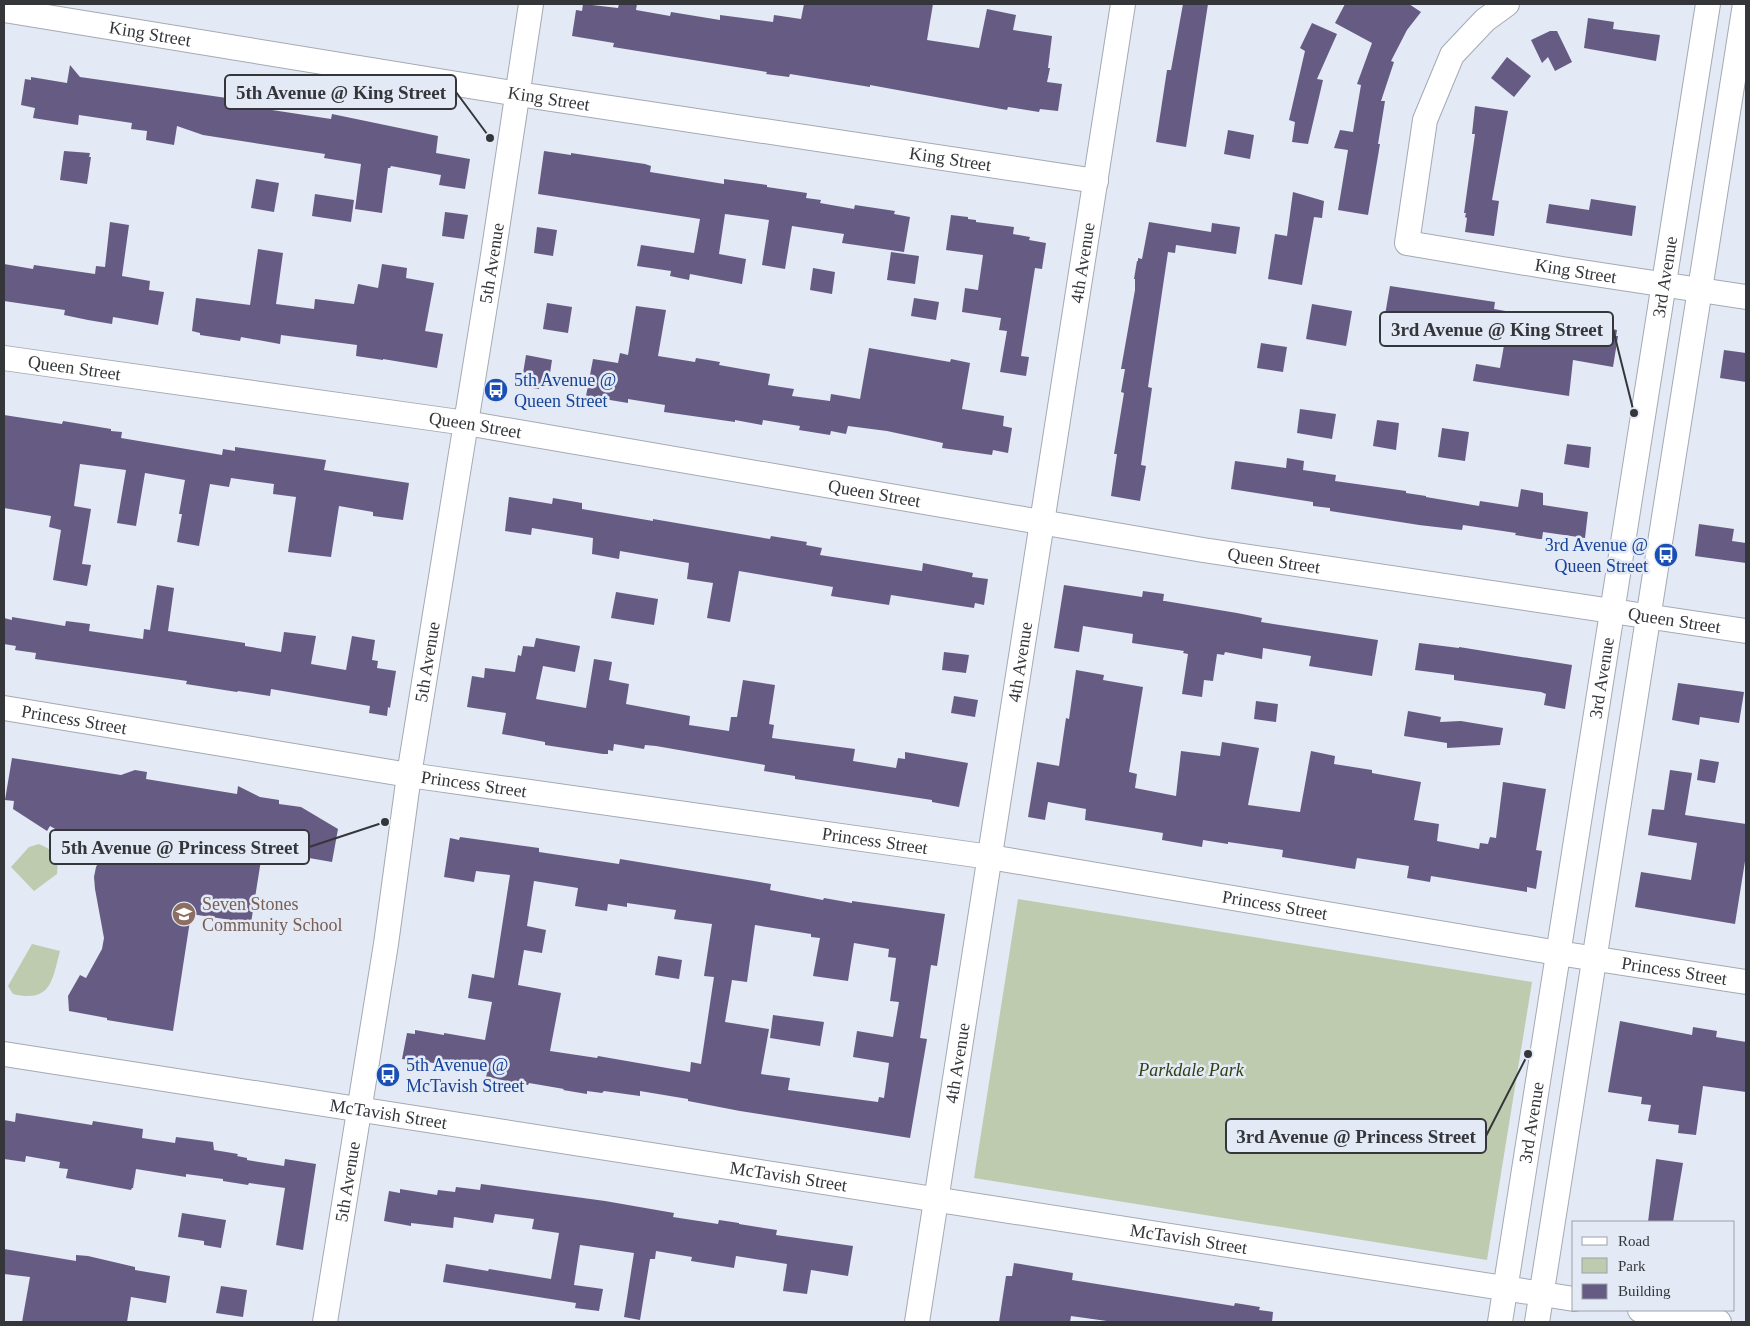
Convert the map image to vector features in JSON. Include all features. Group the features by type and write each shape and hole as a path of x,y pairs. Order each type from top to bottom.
{"street":[{"name":"5th Avenue","path":"325,1322 386,944 409,775 531,4"},
{"name":"4th Avenue","path":"917,1322 1124,4"},
{"name":"King Street","path":"1507,4 1486,20 1452,55 1425,120 1407,244 1746,296"},
{"name":"3rd Avenue","path":"1500,1322 1708,4"},
{"name":"3rd Avenue","path":"1537,1322 1745,4"},
{"name":"King Street","path":"4,10 518,94 1096,181"},
{"name":"Queen Street","path":"4,358 466,423 1203,550 1746,631"},
{"name":"Princess Street","path":"4,708 409,775 990,858 1558,953 1746,982"},
{"name":"McTavish Street","path":"4,1054 1572,1299"},
{"path":"1647,1311 1719,1322"}],"green space":[{"path":"39,844 53,852 57,858 57,874 34,891 11,867 29,847"},
{"name":"Parkdale Park","path":"1018,899 1532,982 1487,1260 974,1178"},
{"path":"32,944 60,951 52,980 48,987 35,995 13,994 8,986"}],"building":[{"path":"583,4 618,8 619,4 637,4 636,10 670,16 671,12 720,20 720,15 773,22 774,15 801,19 804,4 933,4 927,40 979,48 987,9 1016,15 1013,30 1052,36 1047,82 1062,84 1058,111 1040,109 1039,112 1008,107 1007,110 870,85 870,87 790,74 789,77 766,74 767,72 613,47 614,43 572,36 576,10 582,11"},
{"path":"1183,4 1208,4 1186,147 1156,142 1167,70 1171,70"},
{"path":"1345,4 1409,4 1421,12 1407,30 1391,61 1394,62 1381,101 1385,101 1368,215 1338,210 1348,150 1334,148 1340,130 1353,132 1361,85 1357,84 1372,43 1335,23"},
{"path":"1588,18 1614,22 1613,29 1660,35 1656,61 1584,48"},
{"path":"1312,23 1337,34 1317,79 1323,80 1308,144 1292,142 1295,122 1289,120 1305,51 1300,48"},
{"path":"1550,31 1557,31 1572,62 1555,71 1548,57 1542,63 1531,40"},
{"path":"1507,57 1531,76 1514,97 1491,78"},
{"path":"70,65 80,77 227,98 227,103 331,119 332,114 438,136 436,153 470,159 465,189 439,185 441,175 391,166 388,168 382,213 355,209 361,164 324,158 325,154 203,135 177,126 174,145 146,140 147,131 131,129 132,123 79,115 78,125 33,118 35,108 21,105 25,79 31,80 31,77 67,83"},
{"path":"1475,106 1508,111 1492,200 1499,201 1494,236 1465,232 1467,218 1465,217 1466,213 1464,213 1475,134 1472,134"},
{"path":"1228,130 1254,135 1250,159 1224,154"},
{"path":"64,151 90,153 87,184 60,180"},
{"path":"544,151 645,164 651,166 650,172 724,184 724,179 767,185 767,187 807,193 806,198 821,200 820,203 854,209 855,205 895,211 894,214 910,217 904,252 842,243 844,234 792,226 785,269 762,265 769,220 725,214 719,254 746,259 742,284 690,274 689,280 670,276 671,271 637,266 641,245 694,253 700,219 538,194"},
{"path":"256,179 279,183 274,212 251,208"},
{"path":"1293,192 1324,201 1322,218 1314,217 1302,285 1268,279 1275,234 1287,236"},
{"path":"315,194 354,200 351,222 312,216"},
{"path":"1591,199 1636,206 1632,236 1546,223 1549,204 1589,210"},
{"path":"445,212 468,215 464,239 442,236"},
{"path":"951,215 968,217 968,219 976,220 976,222 1014,227 1013,234 1030,237 1029,240 1046,243 1042,269 1035,268 1021,356 1029,357 1026,376 1000,372 1007,331 999,330 1001,318 962,312 965,288 978,290 983,255 946,250"},
{"path":"110,222 129,225 122,276 150,281 149,290 164,292 158,325 113,317 112,324 64,315 65,310 4,301 4,264 33,269 34,265 95,274 96,266 105,267"},
{"path":"1149,222 1211,232 1212,223 1240,227 1236,254 1176,245 1175,253 1168,252 1148,387 1152,388 1141,465 1146,466 1140,501 1111,496 1117,454 1114,454 1124,393 1121,392 1125,369 1121,369 1135,290 1134,279 1137,261 1138,258 1142,259"},
{"path":"537,227 557,230 553,256 534,253"},
{"path":"258,249 283,253 276,304 314,309 315,299 354,304 358,284 378,288 382,264 407,268 406,278 434,283 425,331 443,334 437,368 356,356 357,345 281,335 280,344 241,337 240,341 200,335 200,333 192,331 196,298 250,305"},
{"path":"891,252 919,256 915,284 887,280"},
{"path":"813,268 835,272 832,294 810,290"},
{"path":"1390,286 1495,302 1494,309 1547,318 1549,316 1568,319 1578,321 1578,323 1617,330 1616,336 1618,336 1613,367 1573,360 1569,396 1473,381 1476,364 1500,368 1506,334 1385,315"},
{"path":"914,298 939,302 936,320 911,316"},
{"path":"547,303 572,307 568,333 543,329"},
{"path":"1312,304 1352,311 1346,346 1306,339"},
{"path":"636,306 666,310 658,356 695,362 696,358 720,362 719,365 770,374 768,385 794,389 792,396 830,401 831,394 860,399 869,348 950,362 951,359 970,363 962,409 1004,416 1003,426 1012,428 1008,453 993,450 992,455 942,448 943,443 887,431 848,426 846,434 831,431 830,435 799,430 800,426 763,420 762,425 735,420 735,422 664,412 665,405 628,399 628,403 586,396 593,359 618,363 620,353 628,355"},
{"path":"1261,343 1287,347 1283,372 1257,368"},
{"path":"1724,350 1746,353 1746,382 1720,378"},
{"path":"526,355 552,360 548,386 540,385 538,389 521,386"},
{"path":"1300,409 1336,414 1332,439 1297,433"},
{"path":"4,415 62,424 63,421 111,429 111,431 122,432 121,438 222,455 223,449 235,451 235,447 326,460 324,470 409,483 403,520 373,516 373,512 339,506 331,557 288,552 296,497 273,494 274,484 231,478 229,487 210,484 199,546 177,542 182,514 179,514 185,480 145,473 136,526 117,523 126,470 80,464 74,506 91,509 82,564 91,565 87,586 53,580 61,530 49,527 51,516 4,508"},
{"path":"1377,420 1399,423 1396,450 1373,446"},
{"path":"1442,428 1469,432 1465,461 1438,457"},
{"path":"1567,444 1591,447 1589,468 1564,464"},
{"path":"1287,458 1304,461 1303,470 1336,475 1335,481 1406,491 1406,493 1479,506 1480,501 1518,507 1521,489 1543,493 1543,505 1588,512 1585,538 1543,532 1542,539 1539,539 1515,535 1516,533 1463,525 1462,530 1419,525 1330,511 1330,508 1313,506 1313,502 1231,489 1235,461 1286,468"},
{"path":"509,497 552,504 553,498 582,503 582,509 770,539 771,536 807,542 806,545 822,548 820,555 922,571 923,563 973,573 972,577 988,579 984,605 975,603 974,608 891,595 889,605 831,596 833,587 739,571 730,622 707,618 713,583 687,579 689,563 620,551 619,559 592,554 593,538 532,528 531,535 505,531"},
{"path":"1699,524 1734,529 1732,541 1746,543 1746,563 1695,556"},
{"path":"157,585 174,588 168,631 245,643 245,646 281,652 284,632 316,636 311,664 346,670 352,636 375,640 372,660 378,661 377,668 396,671 387,716 369,713 370,706 271,689 270,696 237,692 186,684 187,681 35,659 36,653 15,650 16,646 4,644 4,618 12,620 12,617 65,626 66,621 90,624 89,631 143,639 144,629 150,630"},
{"path":"1064,585 1142,597 1143,591 1164,594 1163,601 1262,618 1261,622 1378,640 1372,676 1309,666 1311,656 1263,648 1262,659 1225,652 1224,655 1217,654 1213,681 1204,680 1202,697 1182,694 1188,654 1183,653 1184,651 1132,643 1133,634 1083,626 1079,652 1054,648"},
{"path":"616,592 658,599 654,625 611,618"},
{"path":"536,638 580,646 575,672 543,666 536,699 586,708 594,659 612,662 609,680 629,684 626,704 690,716 689,725 729,731 731,717 737,717 743,680 775,685 769,724 774,725 772,738 855,749 853,761 896,768 898,758 905,759 905,752 968,763 959,807 932,802 932,800 795,779 795,776 764,771 765,765 656,746 645,745 644,749 614,744 613,751 608,750 608,754 603,754 545,745 545,742 502,734 506,713 467,707 472,676 484,678 485,668 515,672 518,655 521,656 523,646 534,647"},
{"path":"1419,643 1459,647 1572,665 1565,709 1544,705 1546,694 1541,692 1454,680 1454,675 1415,670"},
{"path":"944,652 969,655 966,673 942,670"},
{"path":"1076,670 1104,675 1103,680 1143,687 1129,772 1137,774 1135,788 1176,796 1181,751 1220,756 1222,742 1259,748 1248,805 1300,812 1311,751 1335,756 1334,764 1372,770 1372,773 1421,782 1414,820 1439,824 1437,841 1479,849 1480,843 1488,844 1490,837 1496,838 1503,782 1546,789 1536,850 1542,851 1536,889 1527,887 1527,892 1431,876 1430,882 1407,878 1409,866 1357,858 1355,869 1282,857 1283,850 1203,840 1202,847 1162,840 1163,833 1085,820 1086,809 1048,802 1045,820 1028,817 1037,762 1059,766 1066,718 1069,719"},
{"path":"1678,683 1744,692 1739,723 1700,717 1699,725 1672,720"},
{"path":"954,696 978,700 975,717 951,713"},
{"path":"1256,701 1278,704 1276,722 1254,719"},
{"path":"1408,711 1441,717 1440,722 1461,721 1503,728 1500,745 1447,748 1447,743 1404,736"},
{"path":"12,758 121,775 135,770 147,772 146,779 237,794 238,786 260,797 279,800 279,804 301,807 338,829 332,862 286,854 284,863 261,860 251,923 191,914 173,1031 107,1020 107,1018 69,1011 68,996 80,975 86,978 102,949 104,938 94,877 96,867 109,843 85,830 64,834 50,826 47,831 13,809 14,801 5,800"},
{"path":"1700,759 1719,762 1715,783 1697,780"},
{"path":"1670,770 1692,773 1685,815 1746,824 1746,855 1735,924 1635,907 1641,872 1691,880 1697,843 1648,835 1652,809 1664,810"},
{"path":"460,837 539,848 539,852 619,864 620,859 771,884 770,890 823,900 824,898 852,903 852,901 945,914 937,966 931,965 920,1038 927,1039 910,1138 740,1111 688,1101 688,1099 640,1091 640,1096 604,1091 602,1093 587,1091 587,1094 486,1077 487,1073 428,1062 426,1070 409,1068 410,1060 402,1059 407,1033 415,1034 415,1030 485,1040 492,1002 468,998 472,974 494,978 510,875 476,871 474,882 444,877 450,838 459,840","holes":["534,881 578,888 575,906 607,911 608,904 627,907 627,903 676,910 674,919 712,924 704,976 714,977 701,1064 691,1062 690,1072 598,1056 597,1058 550,1051 561,993 518,985 524,950 542,953 546,930 527,926","755,925 811,934 811,937 820,938 813,976 848,981 854,943 889,949 888,957 896,958 890,1001 899,1002 893,1037 857,1031 853,1057 889,1063 884,1098 879,1097 878,1102 788,1090 790,1078 761,1074 769,1029 725,1022 732,980 747,982"]},
{"path":"658,956 682,960 679,979 655,975"},
{"path":"773,1015 824,1022 820,1046 770,1038"},
{"path":"1620,1021 1692,1035 1693,1027 1717,1031 1716,1037 1746,1042 1746,1092 1703,1086 1696,1135 1678,1133 1679,1125 1648,1121 1651,1105 1641,1104 1642,1097 1608,1092"},
{"path":"16,1113 92,1125 93,1121 143,1129 142,1138 175,1143 176,1137 213,1142 214,1150 238,1154 237,1156 247,1158 247,1160 284,1166 285,1159 316,1164 303,1250 276,1245 285,1188 249,1183 248,1185 223,1181 223,1179 186,1174 186,1177 136,1169 131,1190 66,1178 68,1169 59,1168 60,1162 26,1156 25,1162 4,1159 4,1120 15,1122"},
{"path":"1656,1159 1683,1163 1673,1221 1648,1221"},
{"path":"481,1184 605,1201 674,1213 673,1217 718,1224 719,1220 739,1223 777,1230 776,1235 853,1246 848,1276 811,1270 807,1294 783,1291 787,1264 736,1256 734,1268 691,1261 692,1257 656,1251 655,1259 650,1259 640,1320 624,1317 634,1253 580,1245 574,1285 603,1289 599,1311 575,1308 576,1303 443,1282 446,1264 551,1279 559,1233 532,1229 534,1219 495,1214 493,1223 454,1217 453,1228 411,1223 411,1226 384,1221 389,1191 400,1193 400,1189 437,1195 438,1190 455,1192 456,1187 480,1190"},
{"path":"182,1213 226,1220 221,1248 204,1245 204,1241 178,1237"},
{"path":"4,1249 76,1261 76,1255 88,1256 135,1267 135,1270 170,1276 166,1303 131,1297 127,1322 22,1322 30,1277 4,1274"},
{"path":"1014,1263 1073,1273 1072,1280 1234,1306 1235,1303 1260,1307 1259,1310 1273,1312 1272,1322 1114,1322 1071,1316 1070,1322 999,1322 1006,1276 1012,1276"},
{"path":"221,1286 247,1290 243,1317 216,1313"}],"place":[{"name":"5th Avenue @ King Street","path":"490,138"},
{"name":"5th Avenue @ Queen Street","path":"496,390"},
{"name":"3rd Avenue @ King Street","path":"1634,413"},
{"name":"3rd Avenue @ Queen Street","path":"1666,555"},
{"name":"5th Avenue @ Princess Street","path":"385,822"},
{"name":"Seven Stones Community School","path":"184,914"},
{"name":"3rd Avenue @ Princess Street","path":"1528,1054"},
{"name":"5th Avenue @ McTavish Street","path":"388,1075"}]}
